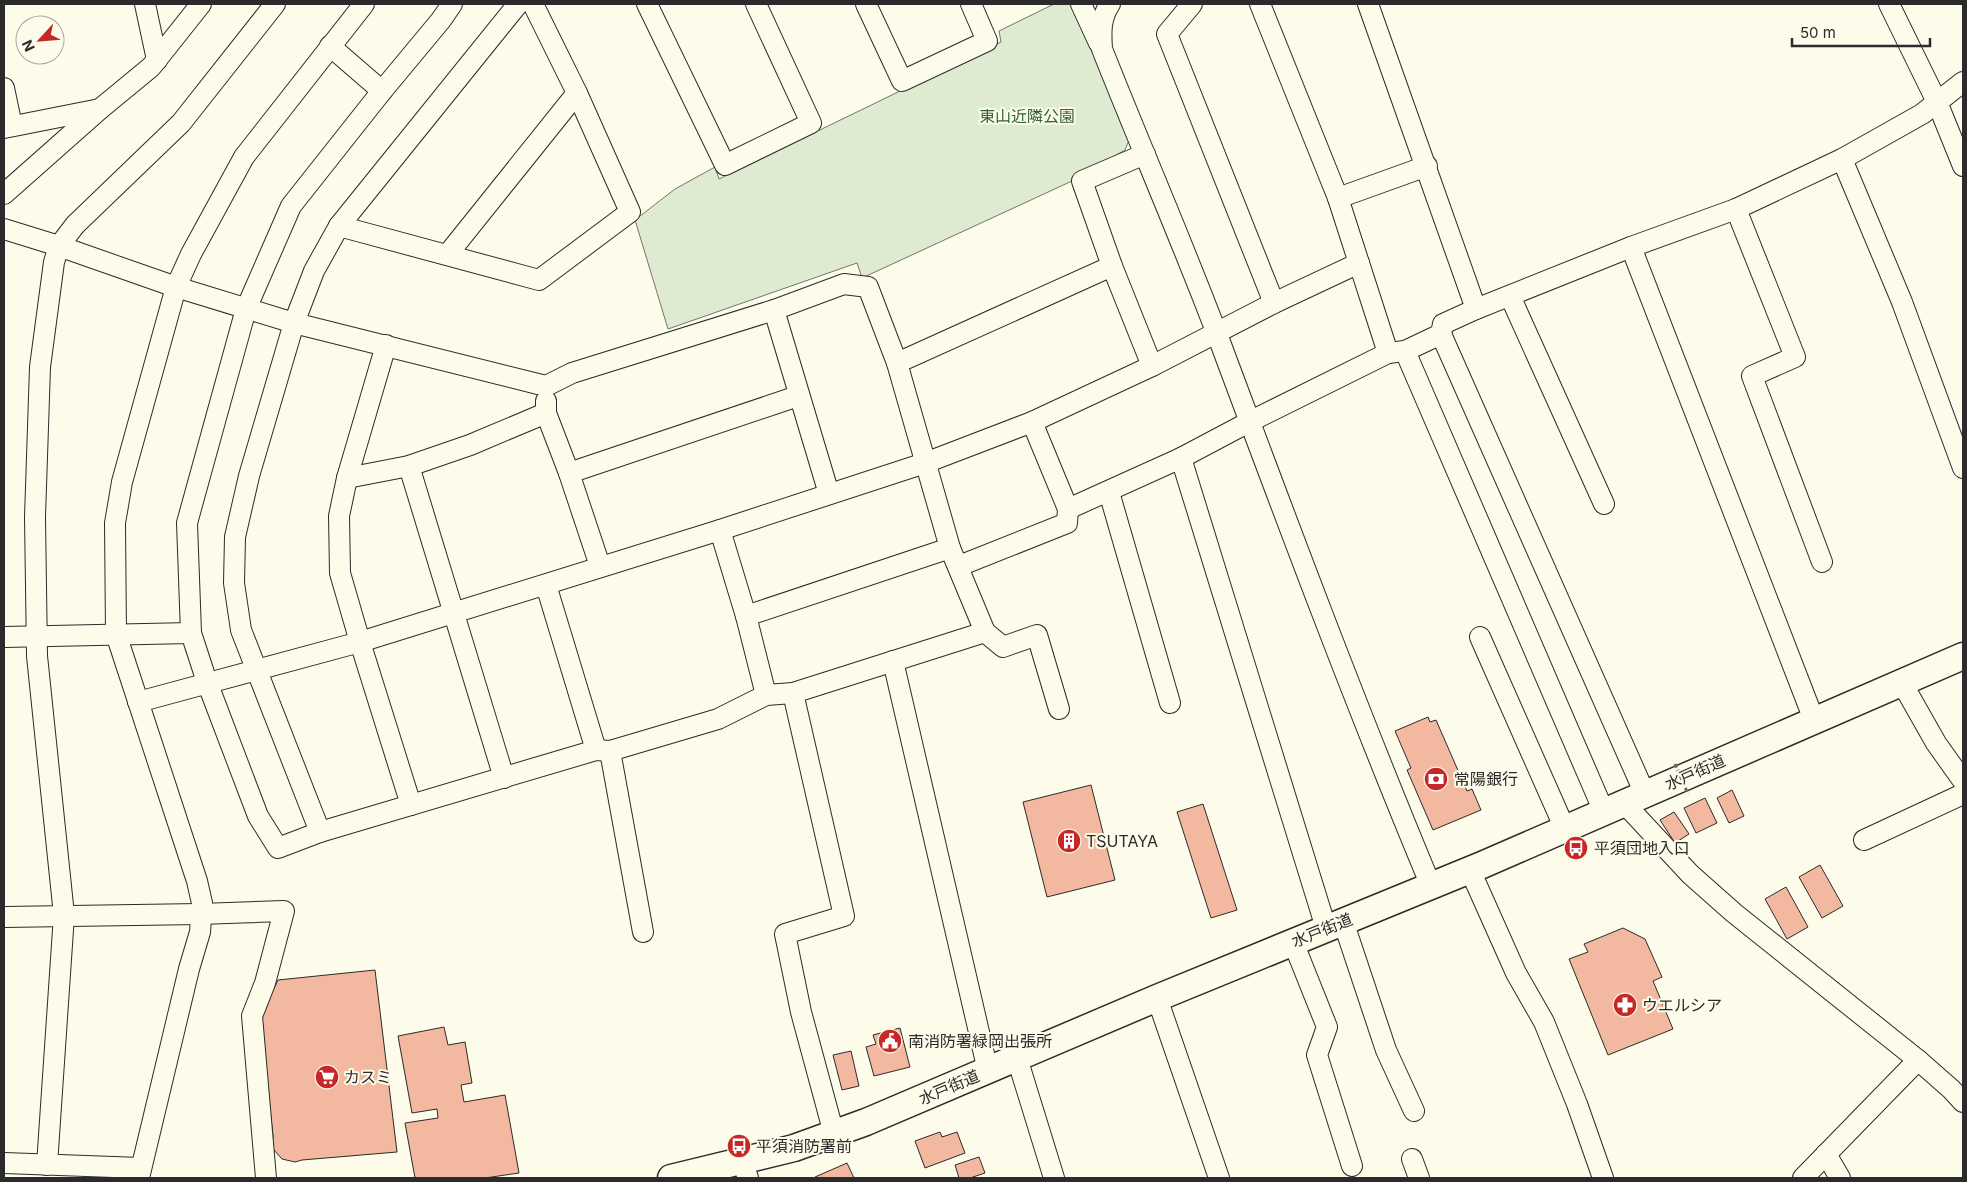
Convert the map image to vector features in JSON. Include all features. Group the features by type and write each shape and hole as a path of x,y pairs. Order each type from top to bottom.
{"main road":[{"name":"水戸街道","path":"671,1178 745,1170 794,1148 834,1134 988,1071 1157,998 1470,870 1963,656"}],"street":[{"path":"145,4 157,60"},
{"path":"4,194 151,67 201,4"},
{"path":"48,1165 64,915 36,637 35,517 40,367 54,262 58,246 75,225 181,123 275,4"},
{"path":"4,1163 140,1173 189,969 200,932 202,903 197,881 116,634 115,523 122,482 176,288 206,224 244,158 364,4"},
{"path":"452,4 291,206 246,309 187,523 192,633 207,682 258,816 278,848 320,832 411,805 718,719 766,695 793,693 985,632"},
{"path":"320,832 241,630 234,583 236,537 249,476 294,323 314,271 339,226 518,4"},
{"path":"339,226 539,280 630,212 577,93 533,4"},
{"path":"647,4 725,166 811,123 756,4"},
{"path":"866,4 902,81 987,41 971,4"},
{"path":"1081,4 1102,49 1145,154 1216,333 1352,689 1432,886"},
{"path":"1102,49 1101,29 1104,12 1110,4"},
{"path":"1192,4 1167,34 1274,303"},
{"path":"1260,4 1338,198 1359,263 1397,352 1624,803 1690,874 1734,914 1918,1060 1963,1102"},
{"path":"1368,4 1427,166 1476,309"},
{"path":"1889,4 1937,102 1963,166"},
{"path":"330,46 382,92"},
{"path":"1624,803 1441,334 1444,324 1476,309 1631,247 1736,209 1842,159 1922,114 1963,82"},
{"path":"4,88 8,127 100,110"},
{"path":"448,254 577,93"},
{"path":"1145,154 1082,181 1112,266 1152,366"},
{"path":"1842,159 1902,302 1963,468"},
{"path":"1338,198 1427,166"},
{"path":"1736,209 1795,357 1752,376 1822,562"},
{"path":"4,229 176,288 294,323 546,386 572,373 774,310 844,284 868,287 897,363 950,548 985,632 1003,647 1038,635 1059,709"},
{"path":"1631,247 1814,720"},
{"path":"138,702 257,668 360,642 925,464 1032,422 1152,366 1274,303 1359,263"},
{"path":"897,363 1112,266"},
{"path":"1510,296 1604,504"},
{"path":"774,310 798,396 829,494"},
{"path":"1068,509 1181,458 1249,422 1397,352 1441,334"},
{"path":"386,345 347,478 339,516 340,573 411,805"},
{"path":"546,386 546,413 569,473 600,566"},
{"path":"569,473 798,396"},
{"path":"347,478 409,466 470,445 546,413"},
{"path":"959,566 1067,522 1068,509 1032,422"},
{"path":"1181,458 1334,925 1386,1050 1414,1111"},
{"path":"409,466 504,778"},
{"path":"1109,492 1170,703"},
{"path":"720,530 746,616 766,695"},
{"path":"746,616 950,548"},
{"path":"546,584 603,750 643,932"},
{"path":"4,638 192,633"},
{"path":"1480,637 1565,829"},
{"path":"893,662 988,1071"},
{"path":"1902,683 1936,743 1963,782"},
{"path":"793,693 844,916 785,934 801,1012 834,1134"},
{"path":"1864,840 1963,794"},
{"path":"1470,870 1516,973 1544,1022 1577,1104 1603,1178"},
{"path":"4,916 284,911 264,983 252,1016 266,1178"},
{"path":"1293,942 1327,1027 1317,1055 1352,1166"},
{"path":"1157,998 1219,1178"},
{"path":"1016,1058 1054,1178"},
{"path":"1803,1178 1918,1060"},
{"path":"1826,1154 1840,1178"},
{"path":"1412,1159 1419,1178"}],"path":[{"path":"1675,764 1688,794"}],"green space":[{"name":"東山近隣公園","path":"1054,4 1074,4 1129,140 1125,150 1072,181 862,278 857,263 668,329 635,220 675,189 715,167 719,179 1001,42 999,31"}],"building":[{"name":"常陽銀行","path":"1428,717 1430,722 1436,720 1467,791 1472,789 1481,810 1433,830 1407,770 1411,768 1395,731"},
{"name":"TSUTAYA","path":"1091,785 1115,880 1047,897 1023,802"},
{"path":"1732,790 1744,816 1729,823 1717,798"},
{"path":"1705,798 1717,823 1696,833 1684,808"},
{"path":"1203,804 1237,910 1211,918 1177,812"},
{"path":"1674,812 1689,834 1675,843 1660,820"},
{"path":"1820,865 1843,906 1822,918 1799,877"},
{"path":"1786,887 1808,927 1787,939 1765,899"},
{"name":"ウエルシア","path":"1623,928 1645,939 1662,977 1653,981 1673,1029 1608,1055 1569,959 1588,952 1584,944"},
{"name":"カスミ","path":"375,970 397,1152 295,1162 282,1159 274,1150 272,1144 273,1136 260,1018 278,980"},
{"path":"444,1027 448,1045 465,1042 472,1083 461,1085 464,1102 505,1095 519,1173 485,1178 415,1178 405,1123 438,1118 437,1109 412,1113 398,1036"},
{"path":"900,1028 910,1067 874,1076 866,1047 876,1044 873,1035"},
{"path":"851,1051 859,1086 842,1090 833,1055"},
{"path":"940,1132 942,1137 957,1132 965,1153 925,1168 915,1141"},
{"path":"979,1157 985,1173 970,1178 959,1178 955,1165"},
{"path":"847,1163 854,1178 815,1177"}],"place":[{"name":"常陽銀行","path":"1436,779"},
{"name":"TSUTAYA","path":"1069,841"},
{"name":"平須団地入口","path":"1576,848"},
{"name":"ウエルシア","path":"1625,1005"},
{"name":"南消防署緑岡出張所","path":"890,1041"},
{"name":"カスミ","path":"327,1077"},
{"name":"平須消防署前","path":"739,1146"}]}
